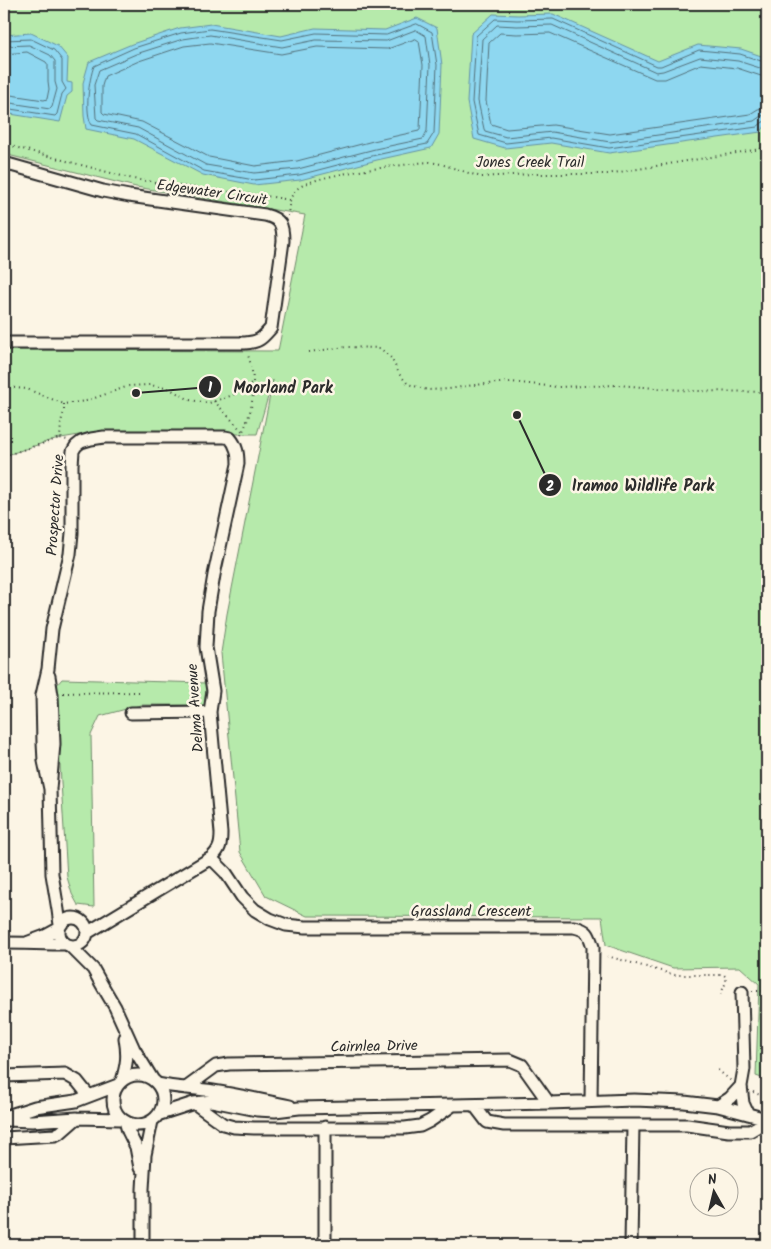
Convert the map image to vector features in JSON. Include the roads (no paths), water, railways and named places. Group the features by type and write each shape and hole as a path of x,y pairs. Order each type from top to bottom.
{"street":[{"name":"Edgewater Circuit","path":"4,163 94,189 129,196 273,217 282,226 283,241 271,328 262,339 245,343 4,343"},
{"name":"Prospector Drive","path":"59,927 52,874 50,789 54,744 52,695 48,669 52,629 70,554 73,451 81,442 91,439 122,437 226,437 230,438 236,446"},
{"name":"Delma Avenue","path":"211,858 217,853 221,843 210,712 212,691 206,647 208,611 220,544 238,464 236,446"},
{"path":"131,713 210,712"},
{"path":"4,943 40,945 79,944 86,936 116,914 211,858"},
{"name":"Grassland Crescent","path":"211,858 226,873 242,898 255,910 270,919 286,925 315,927 574,927 583,929 590,936 593,947 592,1101"},
{"name":"Prospector Drive","path":"54,890 65,908 78,919"},
{"path":"25,943 45,936 59,927 66,919 116,914"},
{"path":"78,919 86,928 93,969"},
{"path":"59,927 60,938 93,969 115,1007 134,1050 162,1091 163,1107 156,1118 145,1155 143,1245"},
{"path":"718,1106 730,1098 744,1069 742,992"},
{"path":"124,1028 127,1063 113,1099 117,1113 123,1120 136,1148 143,1189"},
{"name":"Cairnlea Drive","path":"186,1088 216,1066 229,1064 510,1060 522,1065 549,1103"},
{"path":"4,1076 65,1074 77,1081 89,1096"},
{"path":"4,1118 35,1107 76,1101 137,1075 146,1076 155,1082 209,1090 299,1108"},
{"path":"737,1084 748,1114"},
{"path":"4,1118 32,1121 77,1118 123,1120 139,1126 194,1103 212,1101 257,1110 275,1111 299,1108 634,1100 684,1102 718,1106 767,1121"},
{"path":"194,1103 223,1124 234,1127 272,1129 325,1127 405,1128 420,1126 453,1105"},
{"path":"474,1105 488,1122 504,1125 687,1125 729,1131 750,1131 767,1121"},
{"path":"4,1138 55,1135 62,1132 77,1118"},
{"path":"631,1245 633,1125"},
{"path":"325,1127 325,1245"}],"water":[{"path":"493,14 553,14 658,61 698,45 741,49 767,58 767,123 761,132 609,153 551,143 505,148 474,139 467,102 471,34"},
{"path":"417,18 437,28 442,65 439,134 431,148 300,180 254,185 203,175 134,139 86,129 83,83 89,62 132,44 180,28 211,24 281,36 315,28 385,30"},
{"path":"31,33 58,46 68,58 67,82 72,83 72,92 67,96 60,122 4,113 4,35"}],"place":[{"name":"Moorland Park","path":"136,393"},
{"name":"Iramoo Wildlife Park","path":"517,415"}]}
